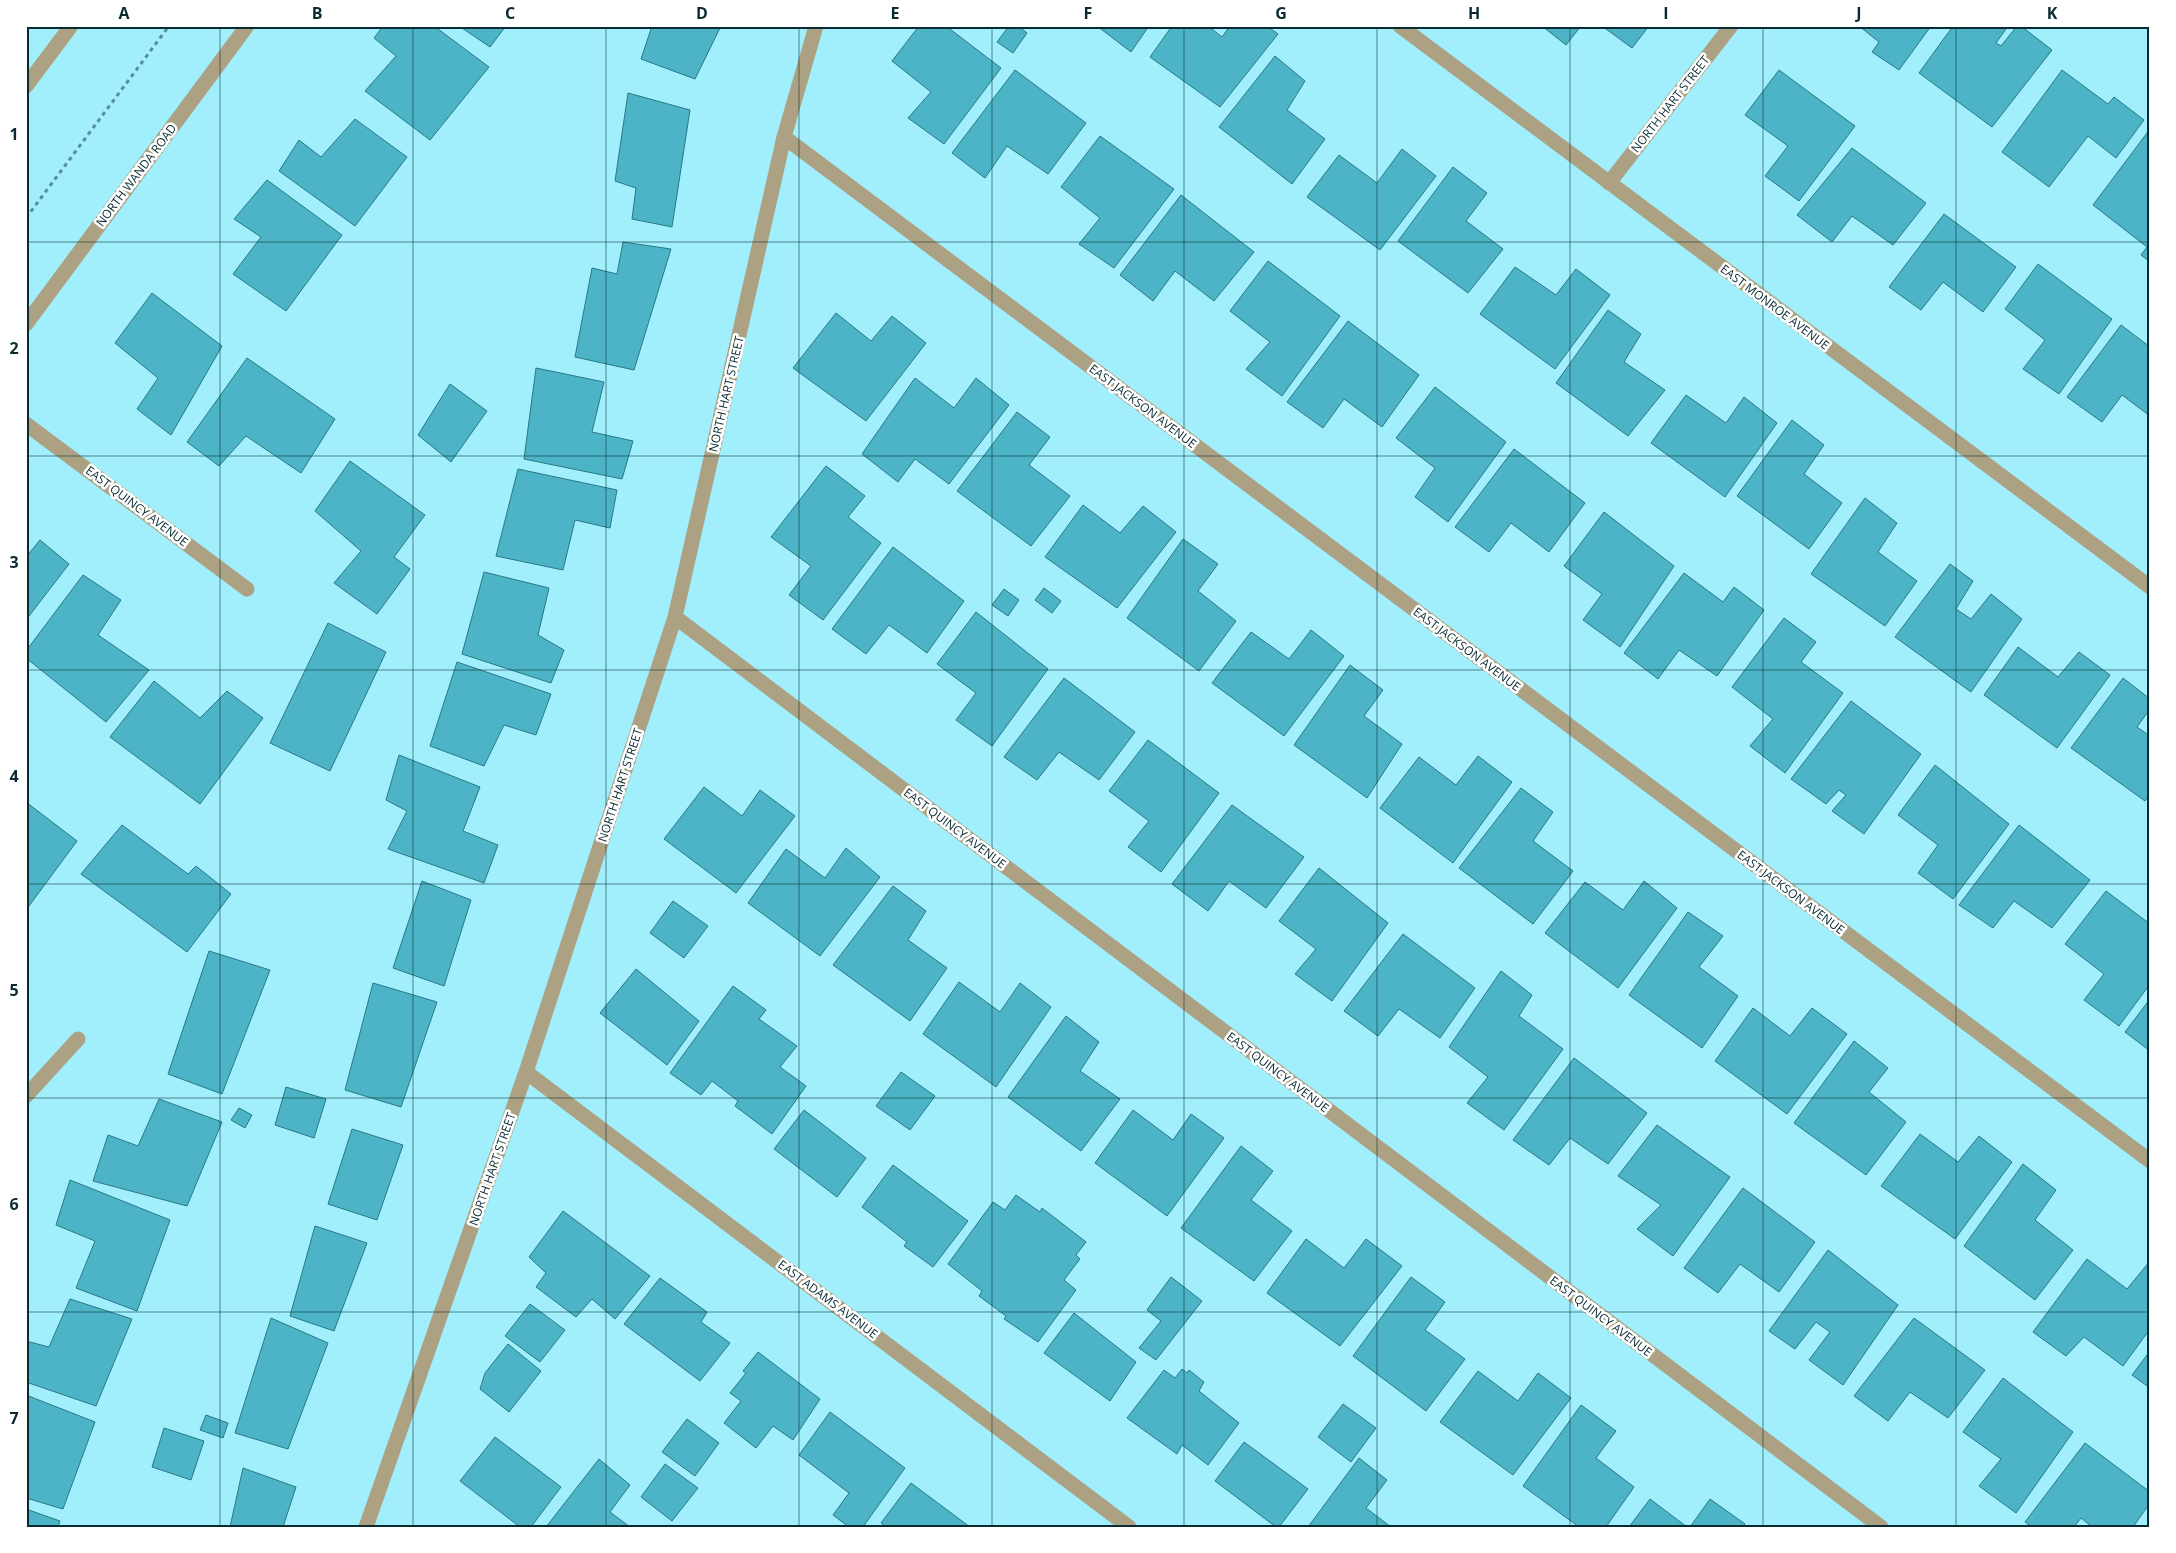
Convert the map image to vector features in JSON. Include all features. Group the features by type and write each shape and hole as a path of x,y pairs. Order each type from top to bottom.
{"street":[{"path":"26,86 71,26"},
{"name":"NORTH WANDA ROAD","path":"26,324 247,26"},
{"name":"NORTH HART STREET","path":"367,1526 526,1072 675,617 784,137 816,26"},
{"name":"EAST MONROE AVENUE","path":"1400,26 2150,588"},
{"name":"NORTH HART STREET","path":"1609,183 1731,26"},
{"name":"EAST JACKSON AVENUE","path":"784,137 2150,1161"},
{"name":"EAST QUINCY AVENUE","path":"26,424 247,589"},
{"name":"EAST QUINCY AVENUE","path":"675,617 1881,1527"},
{"path":"26,1096 78,1039"},
{"name":"EAST ADAMS AVENUE","path":"526,1072 1129,1527"}],"path":[{"path":"26,218 169,26"}],"building":[{"path":"383,26 434,26 489,67 430,140 365,91 396,56 374,38"},
{"path":"459,26 506,26 490,47"},
{"path":"652,26 721,26 695,79 641,59"},
{"path":"919,26 946,26 1001,68 944,144 908,118 931,92 892,61"},
{"path":"1009,26 1018,26 1027,33 1013,53 997,42"},
{"path":"1097,26 1149,26 1131,52"},
{"path":"1172,26 1208,26 1222,37 1230,26 1267,26 1278,34 1220,107 1150,57"},
{"path":"1542,26 1581,26 1566,45"},
{"path":"1602,26 1649,26 1632,48"},
{"path":"1859,26 1931,26 1899,70 1872,52 1879,42"},
{"path":"1953,26 2008,26 1996,43 2001,46 2017,26 2021,26 2052,50 1992,127 1919,73"},
{"path":"1275,56 1305,81 1287,110 1325,139 1292,184 1219,127"},
{"path":"1015,70 1086,123 1048,174 1007,146 985,178 952,153"},
{"path":"1779,70 1855,126 1799,201 1765,176 1788,146 1745,115"},
{"path":"2062,70 2108,104 2114,97 2144,120 2116,158 2088,136 2049,187 2002,152"},
{"path":"628,93 690,110 672,227 632,219 636,188 615,181"},
{"path":"355,119 407,157 355,226 279,171 299,140 321,157"},
{"path":"2150,129 2150,262 2141,255 2147,247 2093,205"},
{"path":"1100,136 1174,189 1114,268 1079,244 1100,218 1061,187"},
{"path":"1852,148 1926,203 1893,245 1852,216 1832,242 1797,215"},
{"path":"1402,149 1436,176 1380,250 1307,197 1339,155 1377,183"},
{"path":"1453,167 1487,193 1466,221 1503,249 1468,293 1398,241"},
{"path":"267,180 342,235 286,311 233,274 261,237 234,219"},
{"path":"1181,195 1254,252 1214,301 1175,271 1153,301 1120,275"},
{"path":"1944,214 2016,267 1983,312 1943,282 1921,310 1889,287"},
{"path":"623,242 671,249 634,370 575,357 592,268 617,274"},
{"path":"1268,261 1340,316 1282,396 1246,369 1270,342 1230,311"},
{"path":"2038,264 2112,319 2059,394 2023,369 2045,340 2005,309"},
{"path":"1515,267 1556,295 1576,269 1610,295 1555,369 1480,314"},
{"path":"152,293 222,346 171,435 137,409 158,378 115,343"},
{"path":"1608,310 1641,334 1624,362 1665,390 1628,436 1556,383"},
{"path":"836,313 871,341 892,316 926,343 866,421 793,368"},
{"path":"1348,321 1419,375 1382,427 1344,399 1323,428 1287,402"},
{"path":"2121,325 2150,347 2150,416 2122,395 2102,422 2067,397"},
{"path":"247,358 335,419 301,473 246,436 219,466 187,442"},
{"path":"536,368 604,382 592,432 633,441 622,479 524,459"},
{"path":"915,378 954,408 976,378 1009,405 949,484 915,459 898,482 862,454"},
{"path":"450,384 487,411 451,462 418,435"},
{"path":"1435,387 1506,442 1448,522 1415,497 1435,468 1396,438"},
{"path":"1686,395 1726,423 1744,397 1777,423 1725,497 1651,443"},
{"path":"1017,412 1050,437 1029,465 1070,496 1031,546 957,491"},
{"path":"1792,420 1824,445 1804,474 1842,503 1809,549 1737,496"},
{"path":"1514,449 1585,503 1549,552 1511,523 1489,552 1455,527"},
{"path":"350,461 425,515 394,557 410,569 377,614 334,583 361,551 315,511"},
{"path":"826,466 865,496 848,517 881,543 823,620 789,595 811,566 771,537"},
{"path":"518,469 617,490 610,528 575,520 563,570 496,556"},
{"path":"1865,498 1897,523 1878,552 1917,581 1885,626 1811,574"},
{"path":"1083,505 1120,533 1143,506 1176,532 1117,608 1045,557"},
{"path":"1604,512 1674,566 1620,647 1583,620 1602,594 1564,566"},
{"path":"1183,539 1218,564 1198,591 1236,621 1199,671 1127,618"},
{"path":"40,540 69,564 26,620 26,557"},
{"path":"893,547 964,601 927,653 889,625 866,654 832,629"},
{"path":"1950,564 1973,581 1956,609 1971,619 1991,594 2022,619 1971,692 1895,637"},
{"path":"484,572 549,588 538,635 564,650 551,683 462,654"},
{"path":"1684,573 1723,602 1734,587 1764,610 1717,676 1679,650 1658,679 1624,653"},
{"path":"83,575 121,600 98,635 149,670 106,722 26,658 26,651"},
{"path":"1044,588 1061,601 1052,613 1035,600"},
{"path":"1004,589 1019,600 1008,616 992,605"},
{"path":"976,612 1048,669 992,746 956,720 976,693 937,664"},
{"path":"1784,618 1816,642 1801,662 1843,693 1785,773 1750,746 1773,719 1732,687"},
{"path":"328,623 386,652 330,771 270,743"},
{"path":"1311,630 1344,656 1284,736 1212,683 1251,632 1289,659"},
{"path":"2018,647 2058,677 2079,652 2110,675 2057,748 1984,695"},
{"path":"457,662 551,694 536,735 504,725 484,766 430,746"},
{"path":"1350,665 1383,690 1364,716 1402,744 1367,798 1294,745"},
{"path":"1064,678 1135,732 1099,780 1059,752 1037,780 1004,757"},
{"path":"2123,678 2150,699 2150,709 2137,727 2150,736 2150,793 2145,801 2071,748"},
{"path":"154,681 200,718 227,691 263,718 200,804 110,737"},
{"path":"1851,701 1921,754 1864,834 1832,811 1846,795 1839,790 1826,804 1791,779"},
{"path":"1148,740 1219,793 1161,872 1128,847 1149,821 1109,791"},
{"path":"399,755 480,787 463,831 498,845 484,883 388,849 407,811 386,800"},
{"path":"1478,756 1512,782 1453,863 1380,808 1419,757 1456,785"},
{"path":"1935,765 2009,824 1953,899 1918,873 1938,845 1898,815"},
{"path":"704,787 742,816 760,790 795,816 736,893 664,839"},
{"path":"1521,788 1553,812 1533,841 1573,871 1533,924 1459,868"},
{"path":"26,802 77,841 26,910"},
{"path":"1232,805 1304,857 1266,908 1229,881 1208,911 1172,884"},
{"path":"122,825 188,874 196,866 231,894 187,952 81,874"},
{"path":"2019,825 2090,880 2052,928 2014,901 1993,928 1959,905"},
{"path":"846,848 880,877 820,956 748,903 786,849 825,878"},
{"path":"1319,868 1388,923 1332,1001 1295,974 1316,949 1279,921"},
{"path":"422,881 471,900 444,986 393,968"},
{"path":"1644,881 1677,908 1618,988 1545,933 1585,882 1623,910"},
{"path":"893,886 926,911 908,940 947,968 910,1021 833,965"},
{"path":"2106,891 2150,924 2150,984 2119,1026 2084,1000 2104,974 2065,944"},
{"path":"673,901 708,926 684,958 650,933"},
{"path":"1688,912 1723,936 1699,967 1738,996 1702,1048 1629,995"},
{"path":"1403,934 1475,988 1440,1038 1399,1009 1378,1036 1344,1011"},
{"path":"209,951 270,970 222,1094 168,1074"},
{"path":"636,969 699,1021 667,1065 600,1013"},
{"path":"1501,971 1532,995 1519,1016 1563,1049 1504,1130 1467,1103 1488,1077 1449,1047"},
{"path":"959,982 1000,1012 1020,983 1051,1007 996,1087 923,1034"},
{"path":"373,983 437,1002 401,1107 345,1090"},
{"path":"733,986 766,1010 759,1019 797,1046 780,1067 806,1086 772,1134 735,1106 738,1101 712,1081 701,1095 670,1073"},
{"path":"2150,999 2150,1051 2125,1032"},
{"path":"1753,1008 1790,1036 1812,1008 1847,1034 1787,1114 1715,1061"},
{"path":"1066,1016 1099,1042 1080,1071 1120,1099 1081,1151 1008,1097"},
{"path":"1854,1041 1888,1068 1869,1092 1906,1122 1866,1175 1794,1123"},
{"path":"1574,1058 1647,1113 1608,1164 1570,1138 1549,1165 1513,1140"},
{"path":"901,1072 935,1096 910,1130 876,1106"},
{"path":"286,1087 326,1099 314,1138 275,1125"},
{"path":"159,1099 222,1122 187,1206 93,1181 108,1135 138,1146"},
{"path":"239,1108 252,1115 245,1128 231,1120"},
{"path":"804,1110 866,1158 837,1197 774,1149"},
{"path":"1133,1110 1173,1140 1191,1114 1224,1138 1167,1216 1095,1163"},
{"path":"1657,1125 1730,1177 1673,1256 1637,1229 1661,1205 1618,1176"},
{"path":"352,1129 403,1145 377,1220 328,1204"},
{"path":"1920,1134 1958,1162 1979,1136 2012,1162 1955,1239 1881,1186"},
{"path":"1241,1146 1273,1171 1251,1200 1292,1231 1254,1281 1181,1228"},
{"path":"2023,1164 2056,1190 2035,1220 2073,1250 2035,1300 1964,1246"},
{"path":"893,1165 968,1221 933,1267 904,1246 907,1242 862,1207"},
{"path":"70,1180 170,1220 137,1311 76,1288 95,1241 56,1225"},
{"path":"1743,1188 1815,1242 1779,1292 1740,1264 1718,1293 1684,1268"},
{"path":"1016,1195 1040,1212 1042,1208 1086,1242 1076,1255 1080,1259 1064,1280 1076,1290 1038,1342 1004,1319 1006,1316 979,1296 982,1291 948,1264 993,1202 1005,1210"},
{"path":"563,1211 650,1276 615,1319 592,1299 576,1317 536,1287 546,1273 529,1257"},
{"path":"315,1226 367,1243 334,1331 290,1316"},
{"path":"1306,1239 1344,1268 1366,1239 1402,1266 1340,1346 1267,1293"},
{"path":"1828,1250 1898,1305 1843,1385 1809,1360 1830,1332 1816,1322 1795,1349 1769,1331"},
{"path":"2087,1259 2127,1289 2150,1261 2150,1329 2123,1366 2084,1337 2066,1356 2033,1332"},
{"path":"1171,1277 1202,1301 1156,1360 1139,1348 1161,1321 1147,1310"},
{"path":"1411,1277 1445,1302 1425,1330 1465,1359 1426,1411 1353,1356"},
{"path":"660,1278 707,1312 701,1322 730,1343 700,1381 624,1324"},
{"path":"70,1299 132,1319 96,1406 26,1382 26,1341 49,1347"},
{"path":"530,1304 565,1330 540,1362 505,1336"},
{"path":"1074,1313 1136,1362 1110,1401 1044,1353"},
{"path":"271,1318 328,1343 288,1449 235,1433"},
{"path":"1914,1318 1985,1370 1948,1418 1910,1392 1888,1421 1854,1396"},
{"path":"508,1344 541,1371 509,1412 480,1389 485,1373"},
{"path":"2150,1351 2150,1388 2132,1375"},
{"path":"758,1352 820,1399 793,1440 773,1426 756,1448 724,1423 741,1401 730,1393 746,1373 743,1371"},
{"path":"1182,1369 1187,1373 1189,1370 1204,1382 1199,1391 1239,1423 1208,1465 1182,1445 1177,1454 1127,1418 1164,1370 1175,1378"},
{"path":"1478,1371 1518,1401 1538,1373 1571,1398 1513,1475 1440,1422"},
{"path":"2003,1378 2073,1432 2016,1513 1979,1486 2001,1459 1963,1432"},
{"path":"26,1395 95,1422 63,1509 26,1498"},
{"path":"1343,1404 1376,1428 1351,1462 1318,1437"},
{"path":"1581,1405 1616,1431 1596,1458 1634,1487 1606,1527 1579,1527 1523,1486"},
{"path":"830,1412 905,1468 863,1527 849,1527 833,1515 849,1493 799,1455"},
{"path":"206,1415 228,1423 223,1438 200,1430"},
{"path":"687,1419 719,1443 695,1476 662,1452"},
{"path":"164,1428 204,1441 191,1480 152,1467"},
{"path":"495,1437 561,1487 531,1527 520,1527 460,1481"},
{"path":"1244,1442 1308,1489 1279,1527 1276,1527 1215,1481"},
{"path":"2085,1443 2150,1492 2150,1503 2133,1527 2092,1527 2081,1518 2074,1527 2032,1527 2025,1522"},
{"path":"1359,1458 1387,1480 1366,1508 1391,1527 1308,1527"},
{"path":"599,1459 630,1485 610,1512 630,1527 546,1527"},
{"path":"665,1464 698,1488 672,1521 641,1497"},
{"path":"243,1468 296,1487 283,1527 230,1527"},
{"path":"911,1483 970,1527 886,1527 881,1523"},
{"path":"1650,1499 1687,1527 1629,1527"},
{"path":"1710,1499 1745,1524 1743,1527 1690,1527"},
{"path":"26,1509 60,1521 58,1527 26,1527"}]}
